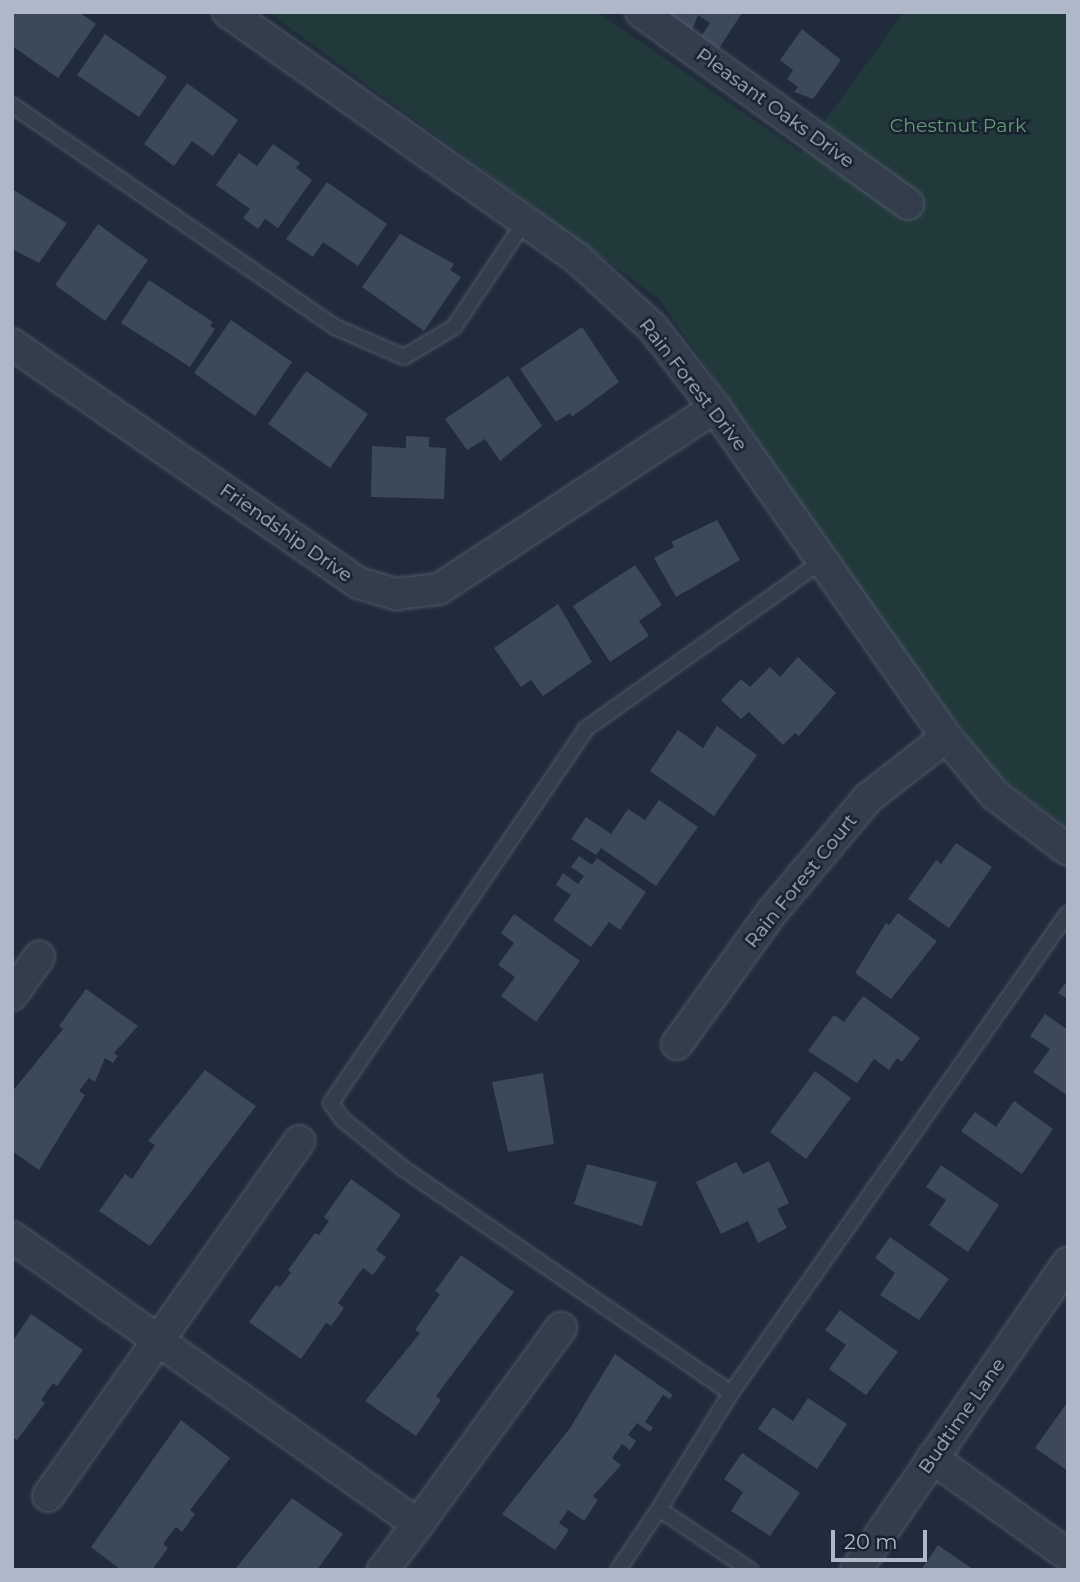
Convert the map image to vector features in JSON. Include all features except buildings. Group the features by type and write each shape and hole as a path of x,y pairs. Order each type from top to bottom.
{"street":[{"name":"Rain Forest Drive","path":"228,12 578,259 653,328 715,408 946,737 995,796 1068,850"},
{"name":"Pleasant Oaks Drive","path":"641,12 908,204"},
{"name":"Friendship Drive","path":"15,351 359,583 396,594 439,589 715,408"},
{"name":"Rain Forest Court","path":"677,1044 772,912 868,798 946,737"},
{"path":"12,995 39,957"},
{"path":"48,1496 161,1342 299,1141"},
{"path":"12,1237 418,1524"},
{"name":"Budtime Lane","path":"856,1570 1068,1263"},
{"path":"383,1570 561,1328"},
{"path":"932,1458 1068,1555"}],"lane":[{"path":"12,105 335,327 404,357 454,327 525,221"},
{"path":"731,1393 404,1169 342,1119 331,1103 586,729 822,561"},
{"path":"618,1570 731,1393 1068,913"},
{"path":"659,1509 750,1570"}],"green space":[{"name":"Chestnut Park","path":"268,12 597,12 802,153 904,12 1068,12 1068,827 998,777 927,684 659,299"}]}
